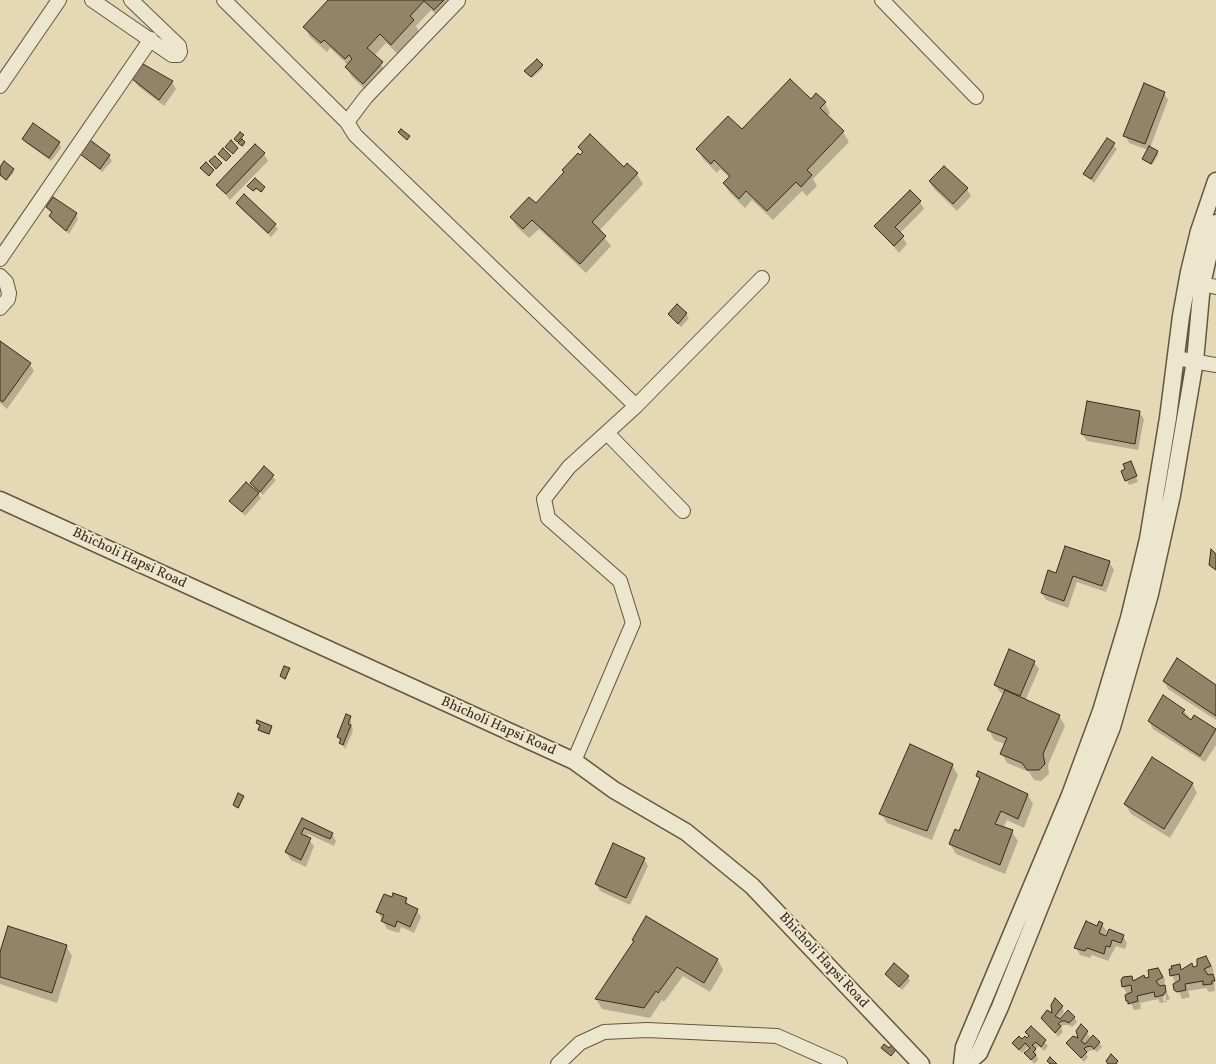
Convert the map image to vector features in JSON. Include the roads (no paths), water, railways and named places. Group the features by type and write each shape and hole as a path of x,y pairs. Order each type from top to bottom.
{"street":[{"path":"0,86 59,0"},
{"path":"92,0 176,56 180,52 179,46 131,0"},
{"path":"224,0 347,122 355,136 636,406"},
{"path":"882,0 976,97"},
{"path":"347,122 366,97 458,1"},
{"path":"0,259 151,39"},
{"path":"962,1064 964,1047 1070,795 1101,710 1123,637 1148,539 1189,272 1199,231 1216,181"},
{"path":"966,1064 979,1053 1000,1007 1112,728 1150,594 1172,495 1194,361 1209,285 1216,223"},
{"path":"0,276 6,282 9,293 8,299 0,308"},
{"path":"574,762 633,623 620,581 548,518 544,500 569,467 636,406 762,278"},
{"path":"1176,358 1216,366"},
{"path":"607,433 683,511"},
{"name":"Bhicholi Hapsi Road","path":"2,504 574,762 614,790 686,832 752,886 921,1064"},
{"path":"558,1064 580,1043 604,1032 647,1030 777,1036 840,1064"}]}
